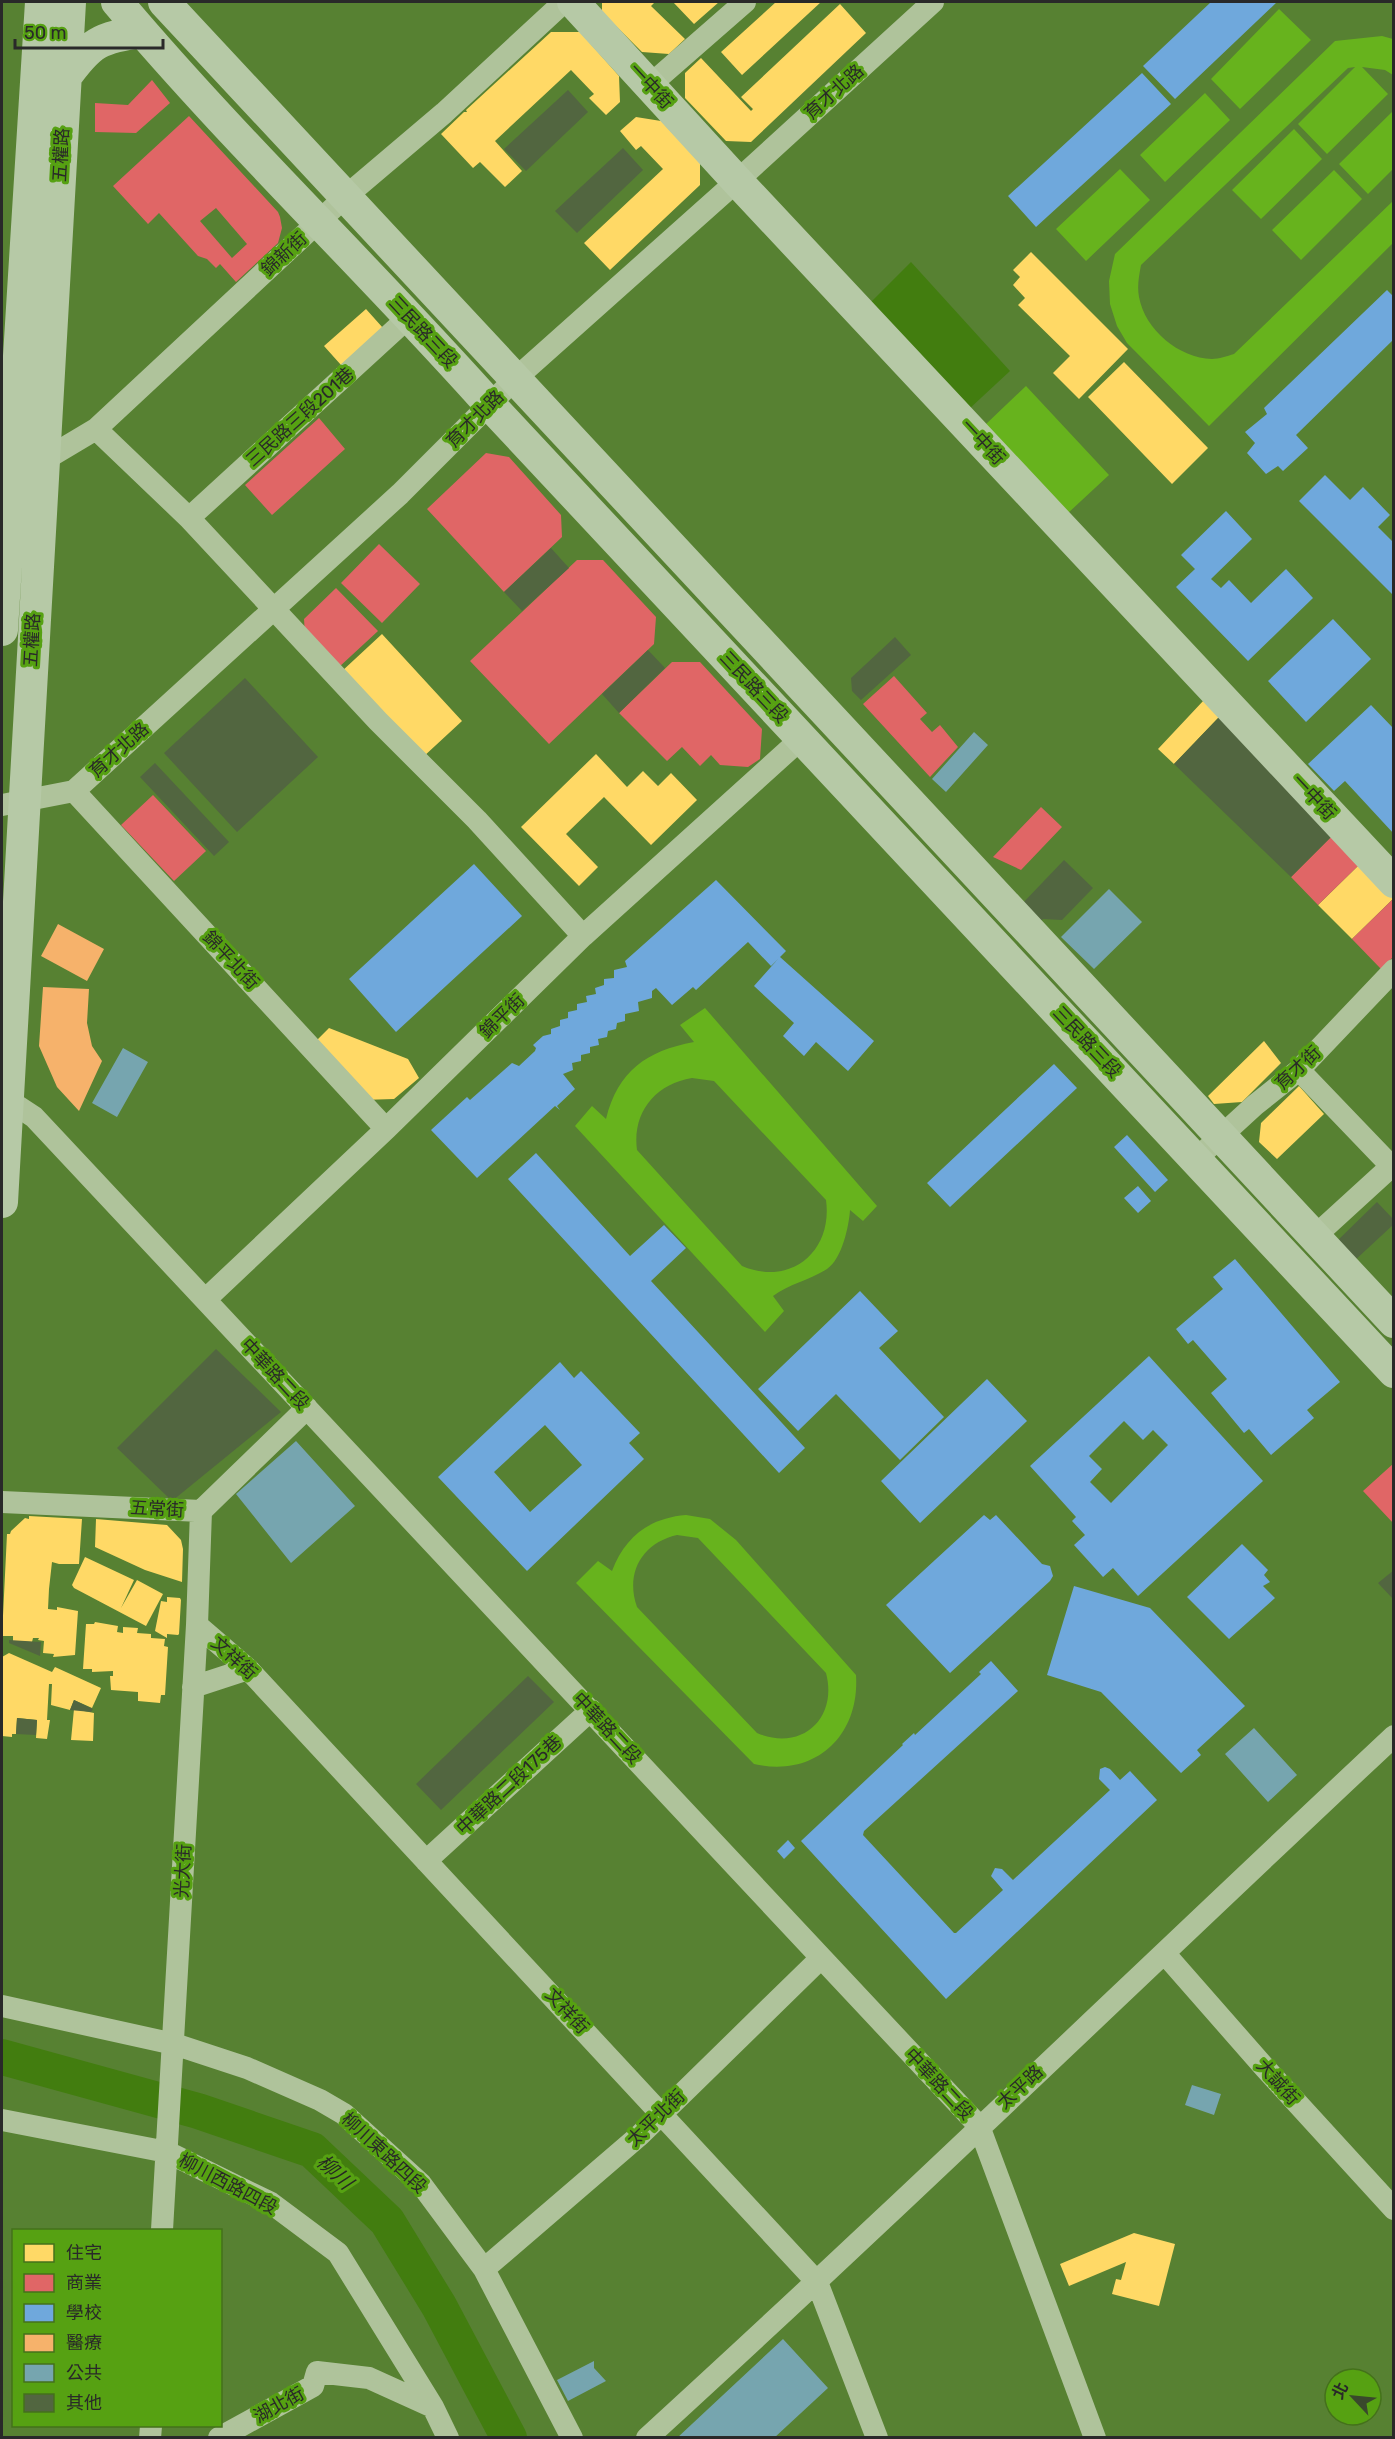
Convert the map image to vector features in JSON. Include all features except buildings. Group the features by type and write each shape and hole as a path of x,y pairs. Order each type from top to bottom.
{"main road":[{"name":"五權路","path":"2,630 6,497 41,2"},
{"name":"五權路","path":"2,1202 13,803 44,460 70,2"},
{"name":"三民路三段","path":"117,2 317,223 410,316 490,405 1394,1372"},
{"name":"三民路三段","path":"164,2 1394,1322"},
{"name":"一中街","path":"573,2 737,181 1394,882"},
{"path":"65,78 91,47 113,35 142,32"}],"street":[{"name":"錦新街","path":"6,497 44,460 96,429 345,197 444,113 564,2"},
{"path":"650,85 745,2"},
{"name":"育才北路","path":"13,803 74,791 400,494 515,379 933,2"},
{"name":"三民路三段201巷","path":"189,518 410,316"},
{"path":"96,429 189,518 378,721 477,820 584,936"},
{"name":"錦平街","path":"206,1299 386,1129 584,936 802,738"},
{"name":"錦平北街","path":"74,791 386,1129"},
{"name":"育才街","path":"1196,1159 1299,1070 1394,970"},
{"path":"1299,1070 1393,1166 1314,1237"},
{"name":"中華路二段","path":"4,1097 34,1117 979,2126 1095,2438"},
{"name":"五常街","path":"2,1502 201,1511 307,1408"},
{"name":"光大街","path":"162,2229 173,2071 201,1511"},
{"name":"文祥街","path":"197,1625 248,1669 817,2282 877,2438"},
{"path":"193,1687 248,1669"},
{"name":"中華路二段175巷","path":"426,1861 591,1710"},
{"name":"太平路","path":"647,2438 817,2282 979,2126 1165,1954 1394,1736"},
{"name":"大誠街","path":"1165,1954 1394,2209"},
{"name":"太平北街","path":"484,2269 640,2135 821,1958"},
{"name":"柳川東路四段","path":"2,2006 174,2044 247,2068 320,2100 344,2114 421,2184 484,2269 572,2438"},
{"name":"柳川西路四段","path":"2,2120 168,2143 271,2203 338,2253 433,2407 448,2438"},
{"name":"湖北街","path":"219,2438 313,2386 317,2372 369,2378 433,2407"}],"shaded area":[{"path":"1279,9 1311,40 1240,109 1211,79"},
{"path":"1382,36 1393,39 1393,75 1385,70 1362,67 1388,94 1327,154 1298,124 1355,67 1348,68 1141,265 1139,297 1148,320 1156,331 1176,348 1188,354 1212,359 1223,357 1234,354 1393,201 1393,243 1209,426 1127,343 1117,326 1110,304 1109,281 1115,254 1335,41"},
{"path":"1205,93 1230,120 1165,182 1140,155"},
{"path":"1393,111 1393,169 1368,194 1339,164"},
{"path":"1294,129 1322,159 1261,219 1232,190"},
{"path":"1120,169 1150,200 1086,261 1056,229"},
{"path":"1334,170 1362,199 1301,260 1272,230"},
{"path":"911,262 1010,371 968,410 868,305"},
{"path":"1026,386 1109,475 1067,514 985,425"},
{"path":"705,1008 877,1206 863,1221 850,1210 841,1250 827,1269 773,1296 784,1311 765,1332 575,1126 592,1106 606,1119 618,1088 636,1066 662,1051 694,1042 680,1025","holes":["692,1078 714,1081 826,1200 823,1235 805,1260 792,1268 777,1272 760,1271 742,1266 637,1150 638,1124 642,1113 657,1094 679,1081"]},
{"path":"686,1515 710,1519 736,1540 856,1675 855,1697 850,1717 842,1734 829,1748 814,1758 796,1765 776,1767 754,1764 576,1583 598,1561 612,1571 624,1548 640,1531 661,1520","holes":["677,1535 698,1538 826,1673 827,1704 813,1727 802,1734 788,1738 773,1738 757,1733 637,1607 633,1583 639,1561 646,1552 654,1545"]}],"waterway":[{"name":"柳川","path":"2,2057 198,2111 312,2150 387,2221 439,2306 509,2438"}]}
